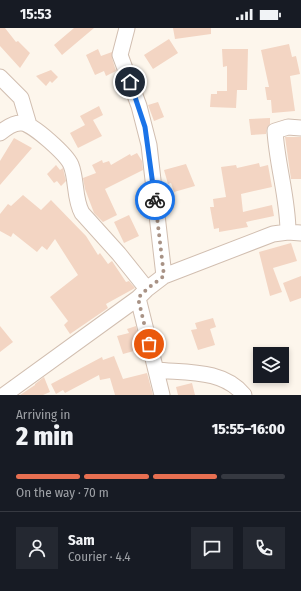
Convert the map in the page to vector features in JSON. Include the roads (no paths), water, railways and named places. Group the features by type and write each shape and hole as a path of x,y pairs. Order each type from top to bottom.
{"street":[{"path":"127,28 120,55 139,106 149,145 164,276"},
{"path":"0,77 13,87 21,98 29,125"},
{"path":"0,133 16,123 29,125 65,155 69,161 74,174 79,206 82,214 119,254 142,293 162,395"},
{"path":"3,392 164,276 254,240 273,234 294,233 280,176 275,131 288,127 301,128"},
{"path":"156,370 206,374 237,386 244,395"}]}
